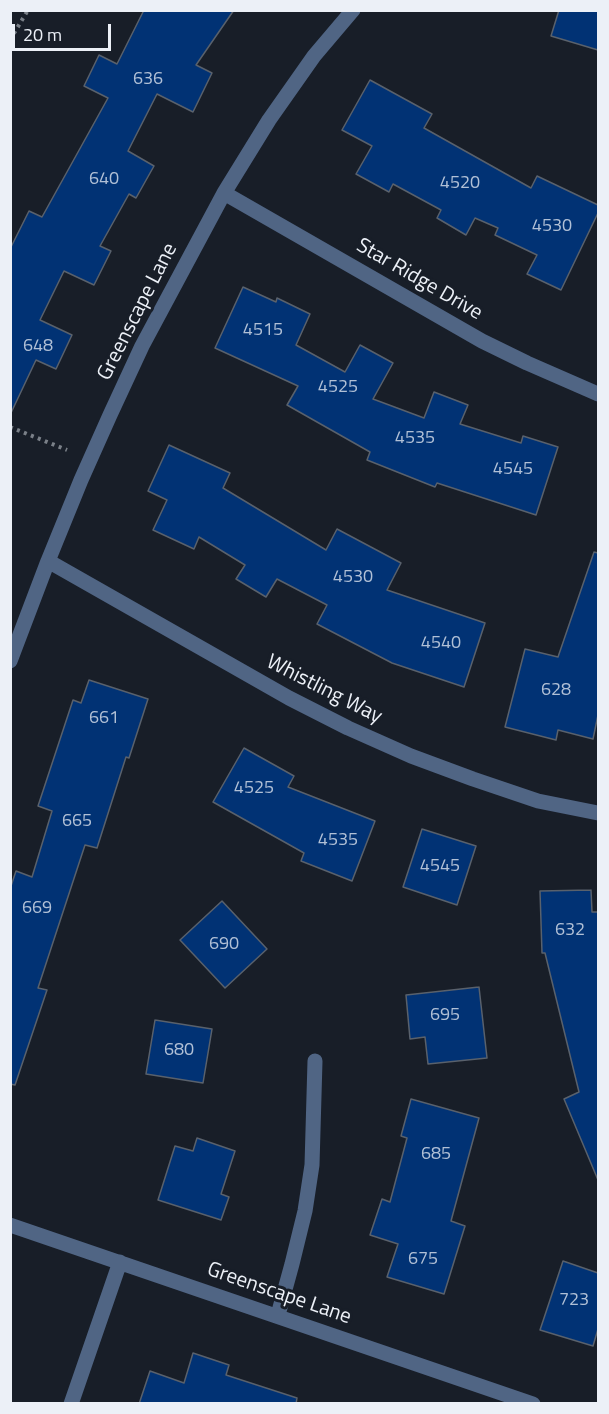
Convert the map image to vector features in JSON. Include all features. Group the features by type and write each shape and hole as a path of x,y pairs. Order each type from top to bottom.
{"street":[{"name":"Greenscape Lane","path":"10,661 90,459 142,346 224,193 269,120 314,56 352,10"},
{"name":"Star Ridge Drive","path":"224,193 482,341 598,394"},
{"name":"Whistling Way","path":"48,561 289,698 348,728 411,756 473,779 538,801 598,813"},
{"path":"278,1315 305,1211 312,1165 315,1061"},
{"name":"Greenscape Lane","path":"10,1225 533,1404"},
{"path":"71,1404 120,1262"}],"path":[{"path":"10,40 28,10"},
{"path":"10,427 90,459"}],"building":[{"path":"144,10 234,10 196,65 212,73 193,112 157,94 128,151 154,166 136,198 129,194 100,246 111,251 94,285 64,271 40,320 72,335 56,369 36,360 10,415 10,249 29,211 42,217 108,98 84,86 99,55 117,64"},
{"path":"559,10 598,10 598,50 551,36"},
{"path":"370,80 432,114 424,128 531,188 537,176 598,205 598,213 561,290 527,274 537,255 495,235 498,228 475,218 466,235 437,218 441,210 393,184 389,192 356,174 372,146 342,130"},
{"path":"243,287 276,302 277,298 310,314 296,345 345,372 360,345 393,363 373,399 424,418 434,392 468,405 460,424 521,443 523,436 558,447 536,515 437,483 435,487 367,460 370,452 287,405 298,386 215,348"},
{"path":"169,445 230,473 223,488 326,550 337,529 401,563 387,590 485,623 464,687 392,663 317,624 327,605 277,579 266,597 236,579 245,565 199,537 194,549 153,530 167,500 148,491"},
{"path":"594,552 598,553 598,715 593,739 558,730 556,740 505,727 525,649 558,657"},
{"path":"89,680 148,699 129,758 126,757 97,848 85,845 38,988 47,990 15,1085 10,1084 10,889 16,871 32,877 52,811 38,806 73,700 81,703"},
{"path":"244,748 294,776 288,787 375,821 352,881 301,861 304,853 213,802"},
{"path":"422,829 476,846 457,905 403,887"},
{"path":"591,890 592,912 598,912 598,1180 564,1099 579,1092 545,953 542,953 540,891"},
{"path":"222,901 267,949 225,988 180,940"},
{"path":"479,987 487,1058 428,1064 425,1037 410,1039 406,995"},
{"path":"155,1020 212,1029 203,1083 146,1074"},
{"path":"411,1099 479,1118 451,1221 465,1226 444,1294 387,1277 398,1244 370,1235 382,1199 390,1202 407,1138 401,1136"},
{"path":"197,1138 235,1151 221,1194 229,1197 221,1220 158,1200 175,1146 193,1151"},
{"path":"563,1261 598,1273 598,1329 593,1346 540,1330"},
{"path":"193,1353 229,1365 226,1375 297,1398 296,1404 139,1404 150,1371 184,1383"}]}
